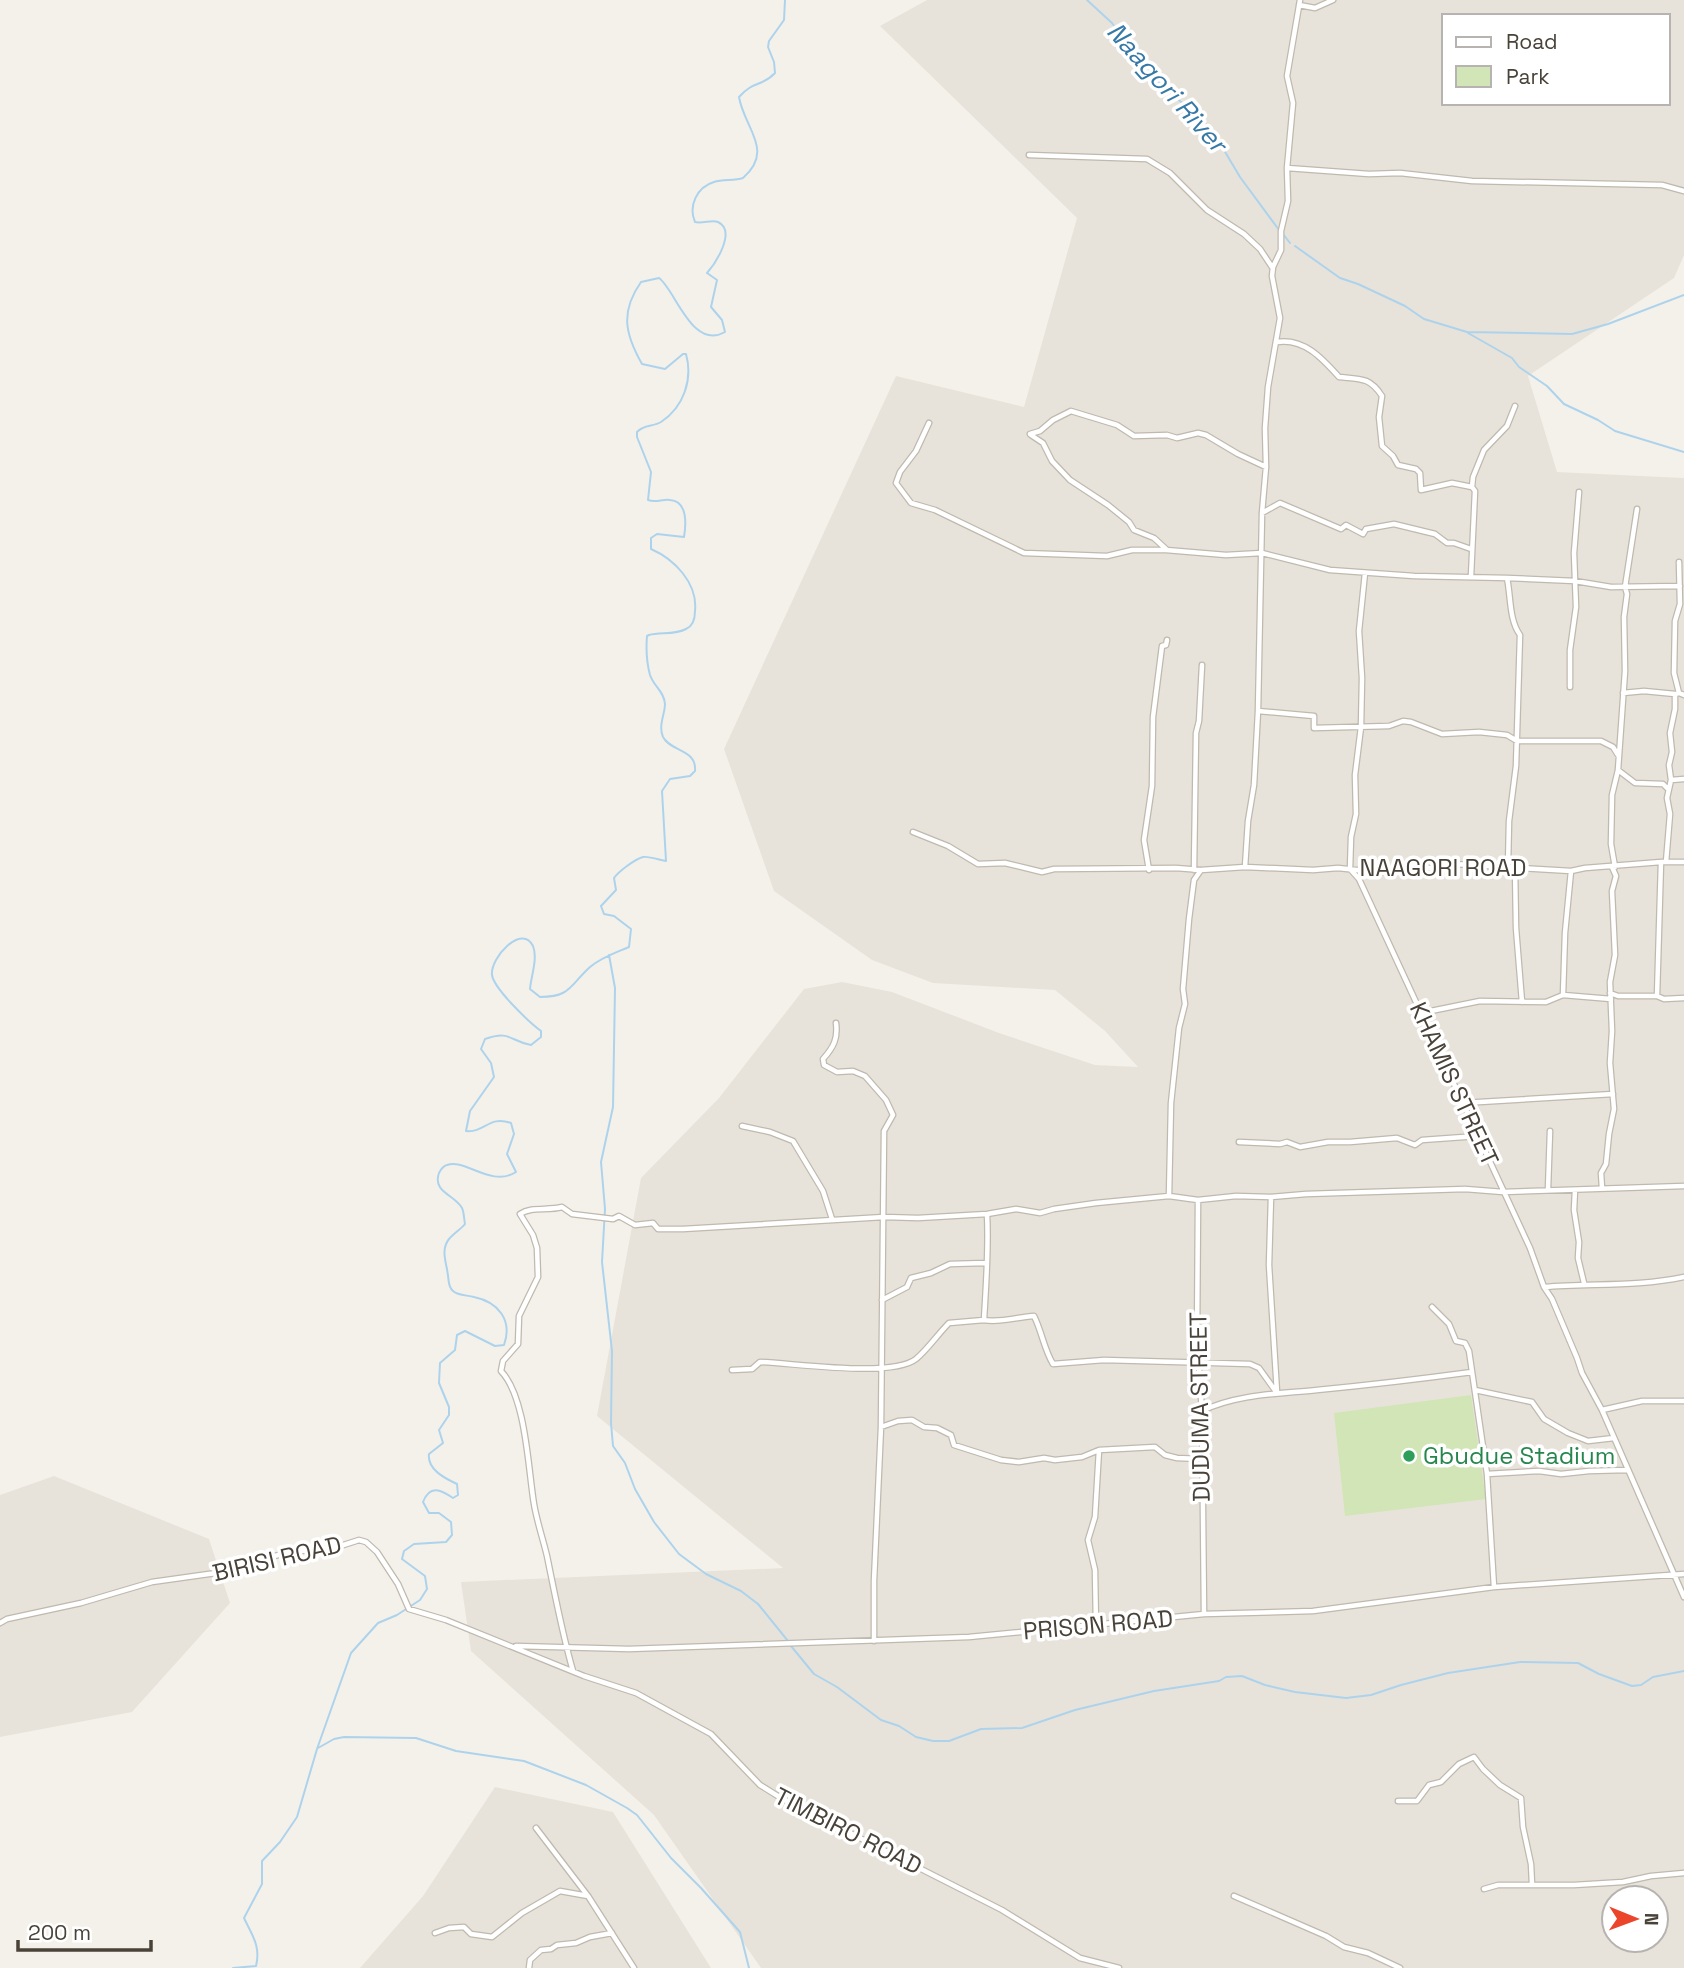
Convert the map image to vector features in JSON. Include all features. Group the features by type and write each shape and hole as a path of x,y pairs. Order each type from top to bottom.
{"street":[{"path":"1245,867 1254,785 1258,710 1265,428 1268,387 1280,318 1272,276 1281,250 1281,231 1288,201 1287,168 1293,103 1287,76 1299,2 1315,8 1333,0"},
{"path":"1029,155 1147,159 1170,173 1207,210 1244,234 1260,249 1273,267"},
{"path":"1287,168 1369,174 1400,173 1472,181 1662,185 1684,191"},
{"path":"1276,342 1289,340 1320,355 1339,377 1360,379 1374,384 1382,396 1379,416 1382,446 1398,465 1416,469 1420,473 1421,490 1452,483 1472,487"},
{"path":"1471,576 1475,491 1472,487 1473,477 1484,450 1507,426 1515,406"},
{"path":"1166,550 1154,538 1134,530 1129,522 1108,505 1070,480 1052,461 1042,443 1030,434 1040,431 1053,420 1071,411 1117,425 1134,436 1167,435 1177,438 1198,433 1206,435 1266,467"},
{"path":"929,423 916,451 900,472 896,483 911,503 935,510 1024,552 1107,556 1132,550 1226,555 1262,553 1330,570 1365,573 1575,581 1625,587 1679,586"},
{"path":"1570,687 1570,650 1576,607 1574,553 1579,492"},
{"path":"1262,513 1280,503 1340,529 1346,525 1363,534 1366,530 1394,523 1436,534 1447,543 1471,550"},
{"path":"1602,1188 1601,1173 1608,1155 1614,1109 1610,1063 1610,982 1615,955 1612,891 1616,876 1611,844 1612,795 1618,770 1626,649 1625,587 1637,509"},
{"path":"1657,996 1663,862 1669,823 1669,765 1672,752 1670,733 1679,694 1674,673 1675,621 1680,604 1679,562"},
{"path":"1350,869 1351,836 1356,814 1355,775 1361,727 1359,631 1365,573"},
{"path":"1507,579 1512,601 1512,624 1520,635 1517,741 1509,821 1508,866"},
{"path":"1149,870 1144,839 1152,786 1153,716 1162,646 1166,645 1167,640"},
{"path":"1169,1196 1171,1103 1185,1004 1183,989 1194,880 1191,870 1196,733 1202,665"},
{"path":"1623,693 1644,691 1679,694"},
{"path":"1258,710 1314,716 1314,729 1389,726 1403,721 1442,734 1479,732 1507,735 1517,741 1601,741 1613,747 1618,755"},
{"path":"1618,770 1635,783 1663,784 1668,789"},
{"path":"1671,780 1684,779"},
{"name":"NAAGORI ROAD","path":"913,832 948,846 978,864 1005,863 1042,872 1054,869 1201,870 1245,867 1387,872 1416,864 1432,869 1454,864 1572,871 1684,862"},
{"path":"1515,867 1516,928 1522,1002"},
{"name":"KHAMIS STREET","path":"1350,869 1359,879 1530,1248 1588,1387 1602,1410 1684,1597"},
{"path":"1194,880 1201,870"},
{"path":"1563,995 1565,933 1572,871"},
{"path":"1421,1013 1480,1001 1546,1002 1563,995 1684,998"},
{"path":"836,1023 837,1036 834,1045 823,1059 824,1065 837,1072 853,1071 865,1076 886,1100 893,1115 884,1131 881,1427 874,1642"},
{"path":"1463,1103 1613,1094"},
{"path":"742,1126 770,1132 793,1141 828,1200 832,1219"},
{"path":"1548,1189 1550,1131"},
{"path":"1239,1142 1287,1142 1300,1147 1328,1142 1397,1138 1415,1145 1422,1140 1478,1136"},
{"path":"573,1671 535,1505 521,1415 514,1393 501,1371 503,1361 518,1344 519,1316 538,1278 537,1248 533,1235 520,1214 531,1209 549,1210 562,1207 572,1214 613,1219 619,1216 635,1225 653,1223 658,1229 723,1228 832,1219 987,1214 1016,1209 1040,1213 1096,1203 1169,1196 1198,1200 1236,1196 1465,1189 1503,1192 1684,1186"},
{"path":"1575,1190 1578,1258 1584,1283"},
{"path":"1271,1197 1269,1265 1277,1393"},
{"name":"DUDUMA STREET","path":"1198,1200 1198,1363 1202,1410 1204,1614"},
{"path":"984,1320 985,1263 989,1240 987,1214"},
{"path":"882,1300 907,1287 911,1278 917,1275 932,1273 950,1264 985,1263"},
{"path":"1545,1287 1584,1283 1643,1283 1684,1277"},
{"path":"1432,1307 1449,1324 1456,1341 1465,1343 1468,1347 1487,1474 1494,1587"},
{"path":"733,1370 752,1369 760,1362 881,1369 901,1367 916,1359 949,1323 984,1320 995,1322 1012,1317 1034,1316 1045,1351 1053,1364 1091,1360 1250,1364 1259,1368 1277,1393"},
{"path":"1202,1410 1277,1393 1472,1372"},
{"path":"1475,1390 1532,1402 1544,1419 1588,1441 1614,1438"},
{"path":"1602,1410 1642,1401 1684,1401"},
{"path":"881,1427 898,1420 912,1420 924,1427 937,1427 951,1435 954,1445 1001,1460 1019,1462 1082,1457 1098,1450 1155,1447 1165,1455 1201,1459"},
{"path":"1096,1626 1095,1570 1088,1540 1096,1517 1098,1450"},
{"path":"1487,1474 1539,1471 1561,1474 1627,1470"},
{"name":"BIRISI ROAD","path":"0,1623 152,1582 216,1573 292,1551 328,1550 359,1540 366,1542 377,1552 398,1584 409,1609 446,1620 511,1646"},
{"name":"PRISON ROAD","path":"511,1646 629,1649 969,1637 1204,1614 1313,1611 1494,1587 1684,1574"},
{"name":"TIMBIRO ROAD","path":"511,1646 636,1693 710,1734 760,1785 781,1798 1002,1910 1080,1958 1119,1968"},
{"path":"1398,1801 1417,1801 1429,1785 1441,1782 1459,1764 1474,1757 1500,1785 1521,1798 1532,1884"},
{"path":"536,1828 588,1896 634,1968"},
{"path":"1484,1889 1498,1885 1574,1885 1684,1873"},
{"path":"435,1933 464,1927 471,1934 492,1937 522,1913 560,1891 588,1896"},
{"path":"1234,1896 1345,1947 1368,1953 1400,1968"},
{"path":"528,1968 530,1961 541,1950 612,1933"}],"shaded area":[{"path":"927,0 1684,0 1684,255 1674,278 1528,376 1557,472 1684,478 1684,1968 761,1968 654,1815 471,1651 461,1582 783,1568 597,1416 641,1178 719,1098 804,989 842,982 892,992 999,1033 1095,1065 1138,1067 1105,1031 1055,990 933,983 872,960 774,891 724,749 896,376 1024,407 1077,218 880,26"},
{"path":"54,1476 209,1539 230,1603 132,1712 0,1737 0,1495"},
{"path":"495,1787 613,1812 711,1968 360,1968 423,1896"}],"green space":[{"name":"Gbudue Stadium","path":"1471,1395 1486,1499 1345,1516 1334,1413"}],"waterway":[{"path":"233,1968 256,1966 257,1947 244,1918 262,1884 262,1861 280,1842 297,1817 317,1749 351,1653 378,1623 397,1615 420,1600 427,1589 425,1576 402,1559 404,1551 414,1544 446,1542 452,1535 451,1522 439,1513 429,1513 423,1502 429,1493 436,1490 453,1498 458,1495 457,1484 437,1472 429,1459 429,1454 443,1443 439,1430 449,1415 449,1407 439,1383 440,1363 455,1350 457,1335 465,1331 495,1346 504,1345 505,1320 496,1308 483,1299 458,1294 449,1286 446,1243 465,1224 462,1208 441,1189 438,1179 443,1167 454,1164 497,1177 516,1172 507,1154 514,1134 511,1123 497,1121 466,1131 470,1111 494,1077 491,1063 481,1049 485,1039 505,1036 531,1045 541,1037 541,1031 505,997 494,981 492,975 496,960 501,952 515,941 522,938 528,940 533,946 535,956 530,989 540,997 564,992 599,960 629,947 631,929 614,916 604,914 601,906 616,890 614,878 631,863 645,857 666,861 662,791 670,779 690,776 695,771 692,759 663,737 661,729 664,700 650,675 647,651 647,636 682,631 688,628 694,619 693,591 683,573 668,559 651,549 651,538 657,534 684,537 684,514 676,501 648,500 651,472 637,437 640,429 661,422 676,409 685,392 688,363 686,354 683,354 665,369 642,364 629,333 628,313 634,293 641,282 659,278 694,326 713,336 725,332 722,320 711,307 717,280 707,273 723,247 725,232 718,222 695,222 693,204 708,184 743,178 757,158 755,139 739,97 775,73 768,47 769,41 784,20 785,0"},
{"name":"Naagori River","path":"1087,0 1112,23 1147,72 1205,123 1279,230"},
{"name":"Naagori River","path":"1283,234 1290,243"},
{"name":"Naagori River","path":"1295,246 1340,278 1405,306 1424,319 1467,332 1572,334 1608,324 1684,295"},
{"path":"1468,333 1512,358 1519,367 1547,386 1564,404 1615,431 1684,452"},
{"path":"609,955 615,988 613,1107 601,1162 605,1209 602,1262 612,1351 613,1446 625,1463 635,1489 654,1522 679,1554 706,1574 741,1591 758,1604 788,1641"},
{"path":"791,1646 814,1674 837,1687 881,1720 899,1726 916,1737 933,1741 949,1741 981,1729 1022,1728 1075,1710 1154,1691 1219,1681 1226,1677 1242,1676 1295,1692 1346,1698 1371,1695 1448,1673 1520,1662 1578,1663 1632,1686 1641,1685 1653,1677 1684,1671"},
{"path":"318,1748 344,1737 416,1738 456,1751 524,1761 586,1785 637,1815 671,1858 740,1932 749,1968"}],"place":[{"name":"Gbudue Stadium","path":"1409,1456"}]}
